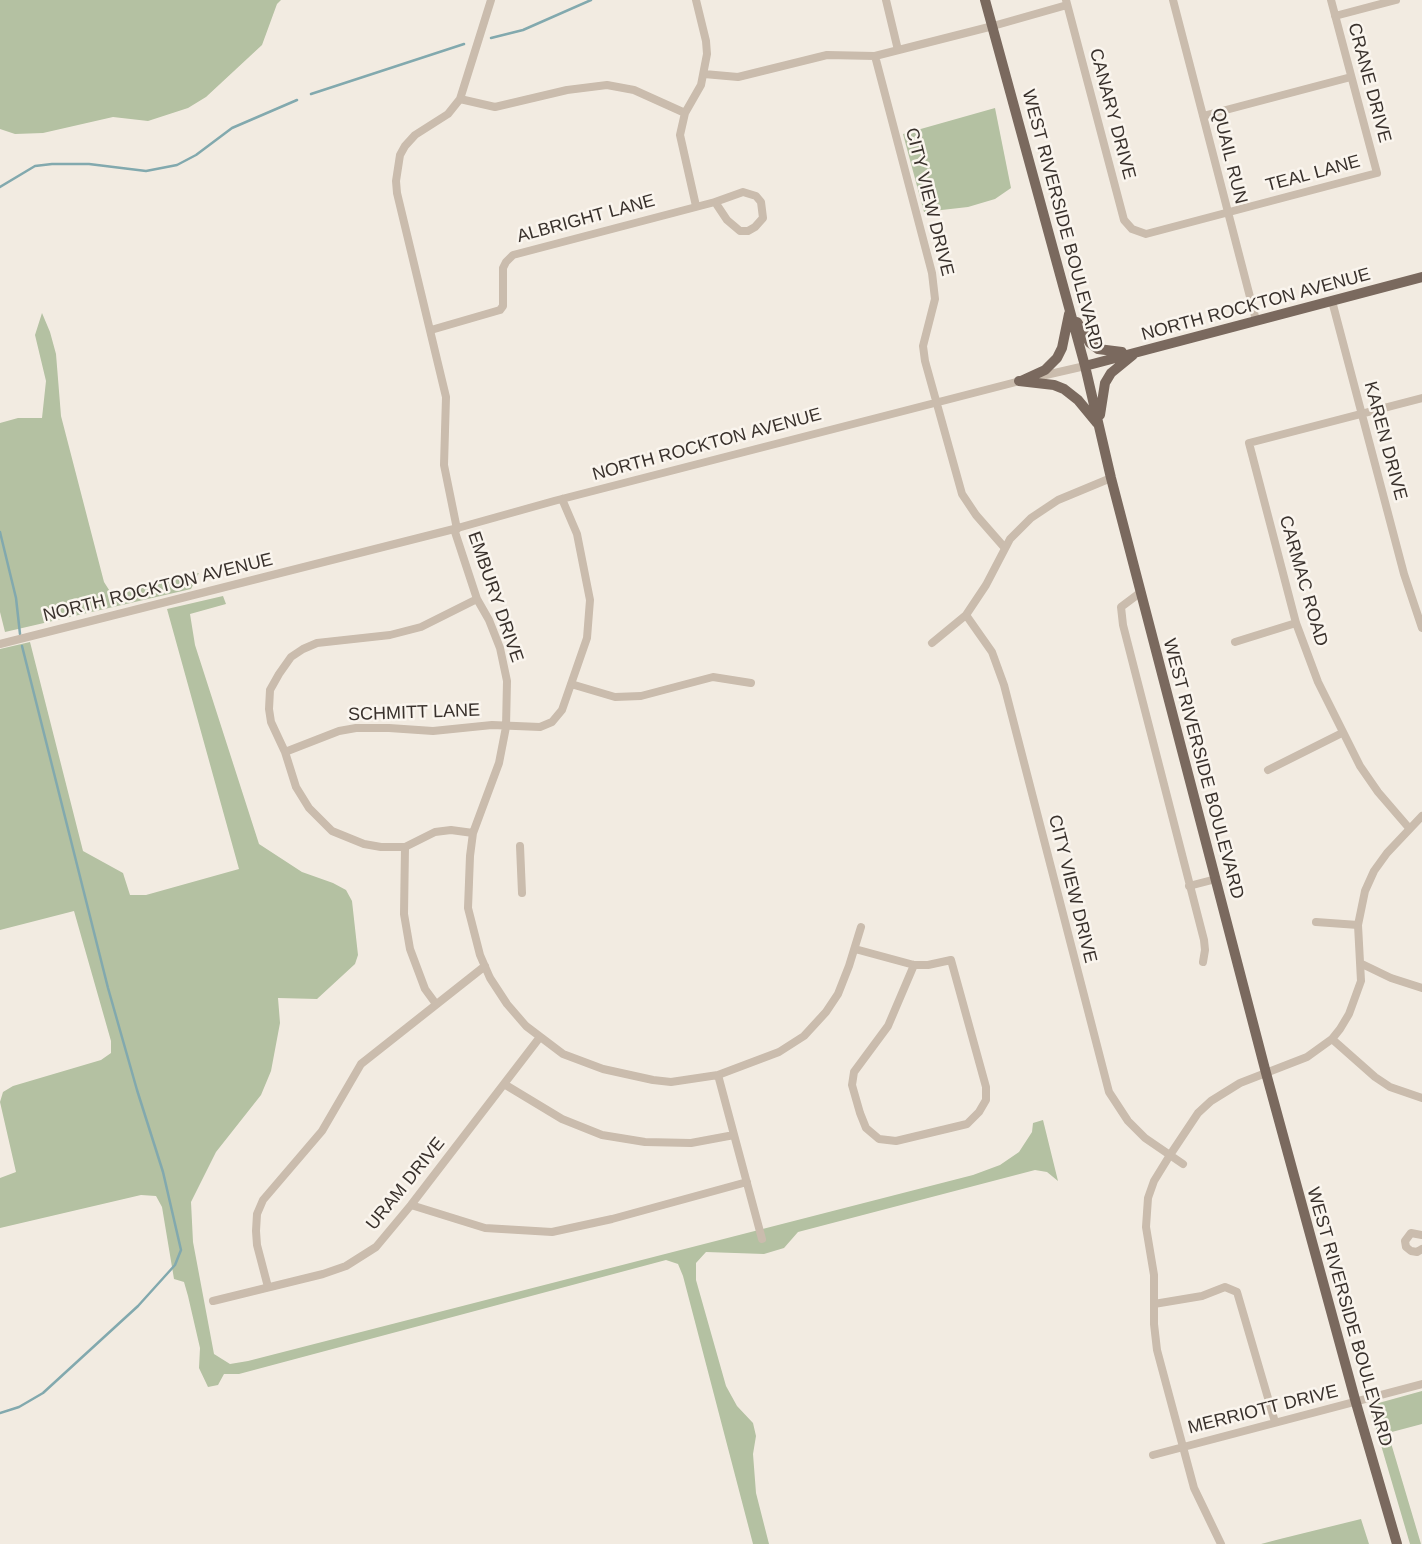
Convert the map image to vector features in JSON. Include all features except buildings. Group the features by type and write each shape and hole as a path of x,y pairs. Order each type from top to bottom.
{"main road":[{"name":"WEST RIVERSIDE BOULEVARD","path":"985,0 1085,366 1111,478 1266,1073 1397,1544"},
{"name":"NORTH ROCKTON AVENUE","path":"1085,366 1422,277"},
{"path":"1070,310 1082,332 1098,349 1107,352 1136,352"},
{"path":"1019,381 1045,370 1057,358 1062,348 1070,310"},
{"path":"1099,426 1105,383 1111,373 1136,352"},
{"path":"1019,381 1063,389 1078,400 1099,426"}],"street":[{"name":"EMBURY DRIVE","path":"491,0 460,99 448,114 415,135 405,146 397,168 397,193 446,397 444,465 456,529 477,599 500,648 507,681 506,727 499,763 474,833 469,866 468,908 485,966 507,1004 526,1026 563,1054 583,1063 632,1076 671,1082 718,1075 779,1052 804,1036 838,994 861,927"},
{"path":"696,0 706,41 704,74 681,124 681,147 696,206"},
{"path":"886,0 898,50"},
{"name":"QUAIL RUN","path":"1173,0 1256,320"},
{"name":"CRANE DRIVE","path":"1331,0 1377,173"},
{"path":"1335,16 1396,0"},
{"path":"704,74 738,77 827,55 876,55 993,26 1066,2"},
{"name":"CANARY DRIVE","path":"1066,2 1124,220 1136,231"},
{"name":"CITY VIEW DRIVE","path":"876,55 933,273 935,299 923,346 925,361 962,494 1004,547"},
{"path":"1203,116 1351,77"},
{"path":"460,99 495,107 567,90 607,85 634,90 685,113"},
{"name":"TEAL LANE","path":"1136,231 1152,233 1377,173"},
{"name":"ALBRIGHT LANE","path":"431,330 500,310 503,306 503,268 513,255 715,202 736,194 750,193 761,202 763,218 748,231 740,231 727,220 715,202"},
{"name":"KAREN DRIVE","path":"1332,301 1404,574 1422,628"},
{"name":"NORTH ROCKTON AVENUE","path":"0,644 456,529 937,401 1085,366"},
{"path":"1361,415 1422,398"},
{"name":"CARMAC ROAD","path":"1361,415 1249,443 1296,624 1327,704 1378,792 1409,828"},
{"path":"932,643 966,615 986,585 1004,547 1031,518 1048,505 1111,478"},
{"path":"562,499 577,534 590,600 587,638 571,684 615,697 641,696 713,677 751,683"},
{"path":"1141,592 1121,607 1123,625 1204,940 1203,962"},
{"path":"474,833 451,830 435,832 405,847 381,848 332,831 309,808 296,788 285,752 271,722 270,690 291,657 317,643 390,635 421,627 477,599"},
{"name":"CITY VIEW DRIVE","path":"966,615 992,652 1004,685 1107,1085 1128,1121 1145,1138 1183,1164"},
{"path":"1236,642 1296,624"},
{"name":"SCHMITT LANE","path":"285,752 339,731 356,728 433,731 492,726 540,727 552,722 562,710 571,684"},
{"path":"1268,770 1342,733"},
{"path":"1221,1544 1194,1488 1157,1350 1154,1275 1146,1227 1146,1210 1154,1181 1198,1113 1211,1101 1240,1083 1307,1057 1332,1039 1349,1014 1362,981 1358,925 1365,891 1374,871 1422,816"},
{"path":"520,846 522,893"},
{"path":"405,847 404,914 410,949 425,989 436,1004"},
{"path":"1189,886 1216,879"},
{"path":"1315,922 1358,925"},
{"path":"855,949 914,965 951,960 986,1087 986,1100 967,1124 895,1141 878,1139 866,1128 852,1085 854,1072 888,1026 914,965"},
{"path":"1362,964 1398,981 1422,988"},
{"path":"268,1287 256,1231 257,1214 263,1200 322,1131 360,1065 485,966"},
{"name":"URAM DRIVE","path":"213,1301 323,1274 360,1258 376,1247 540,1037"},
{"path":"1332,1039 1382,1082 1422,1098"},
{"path":"718,1075 762,1239"},
{"path":"504,1084 562,1119 602,1135 645,1142 691,1143 734,1135"},
{"path":"411,1205 485,1228 552,1232 612,1219 747,1182"},
{"path":"1422,1235 1411,1233 1405,1241 1406,1247 1411,1251 1422,1249"},
{"path":"1154,1304 1202,1296 1230,1287 1237,1292 1241,1298 1275,1423"},
{"name":"MERRIOTT DRIVE","path":"1153,1455 1422,1384"}],"green space":[{"path":"0,0 281,0 277,4 262,45 206,97 188,108 148,121 113,117 43,133 15,134 0,129"},
{"path":"995,108 1011,188 995,199 968,207 924,212 903,134"},
{"path":"42,313 56,354 61,416 104,582 111,593 126,593 139,586 199,573 191,589 5,632 0,612 0,423 18,418 42,418 46,381 35,335"},
{"path":"223,596 226,604 190,614 195,645 259,844 302,872 346,890 352,901 358,955 355,964 317,999 278,998 280,1023 271,1071 261,1095 216,1152 191,1202 193,1242 214,1354 230,1364 248,1361 973,1175 1000,1165 1019,1152 1032,1132 1033,1123 1043,1120 1058,1181 1047,1172 1035,1170 798,1232 784,1248 764,1254 706,1252 696,1263 696,1280 726,1386 737,1406 753,1423 756,1436 753,1454 756,1493 769,1544 753,1544 678,1264 666,1260 239,1374 224,1374 218,1385 208,1387 199,1368 200,1348 188,1296 184,1282 174,1279 162,1207 156,1196 141,1195 0,1228 0,1178 16,1172 0,1102 3,1092 13,1086 101,1060 111,1053 111,1041 74,911 0,930 0,649 30,642 83,851 123,873 130,895 146,895 239,869 167,609"},
{"path":"1422,1391 1422,1424 1388,1433 1421,1544 1410,1544 1371,1411 1375,1404"},
{"path":"1361,1519 1369,1544 1261,1544 1280,1539"}],"waterway":[{"path":"491,38 523,30 591,0"},
{"path":"311,94 464,44"},
{"path":"0,187 35,166 89,164 146,171 177,165 196,155 232,128 297,100"},
{"path":"0,532 16,598 20,634"},
{"path":"0,1413 19,1407 43,1393 138,1306 175,1265 181,1250 163,1172 108,988 22,646"}]}
